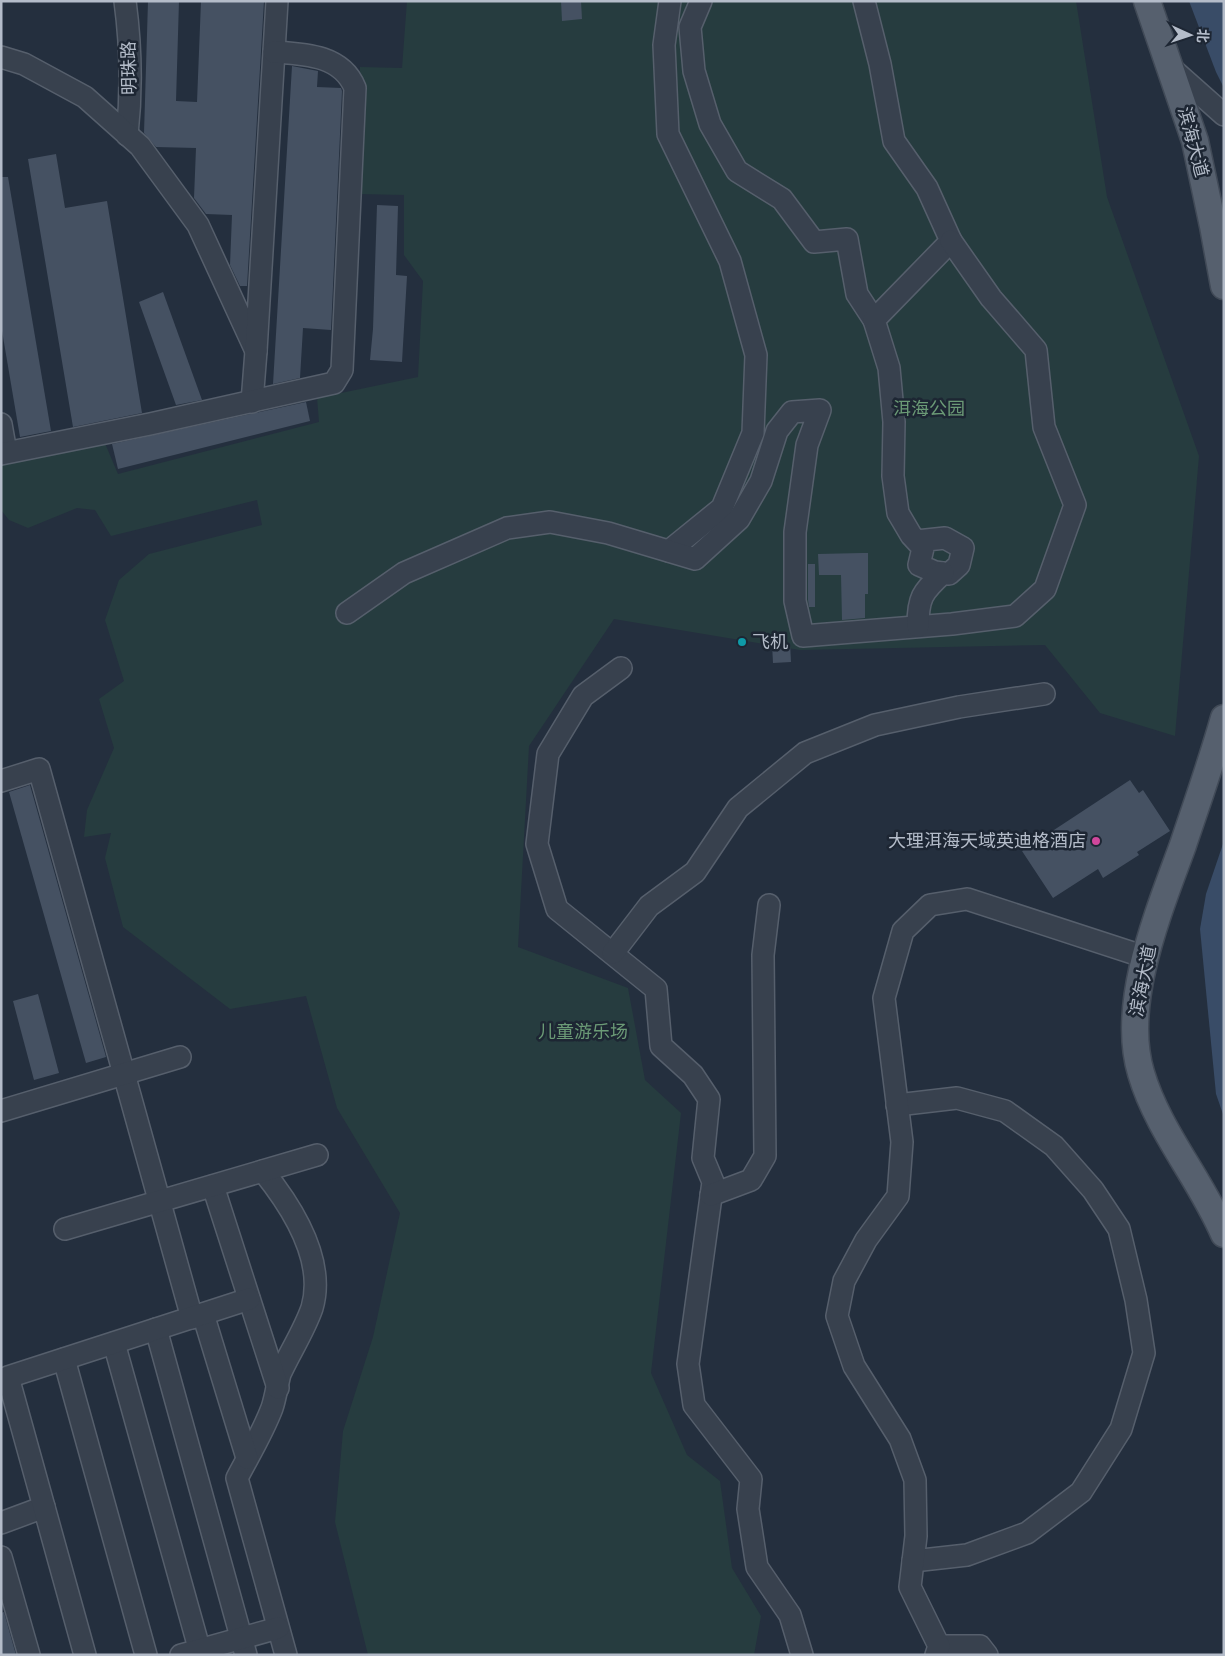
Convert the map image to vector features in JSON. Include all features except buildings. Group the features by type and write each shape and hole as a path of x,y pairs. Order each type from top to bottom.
{"main road":[{"name":"滨海大道","path":"1147,1 1195,141 1224,286"},
{"name":"滨海大道","path":"1224,718 1211,766 1145,957 1135,1009 1136,1042 1140,1071 1164,1127 1206,1198 1224,1234"}],"street":[{"name":"明珠路","path":"125,1 131,57 130,109 127,135"},
{"path":"252,402 277,1"},
{"path":"669,551 722,508 753,433 756,355 730,261 668,134 664,45 670,1"},
{"path":"700,1 690,27 694,71 710,124 737,171 782,199 814,242 847,239 857,294 874,320 889,368 894,422 893,476 898,513 911,535 917,541 924,548 919,565 935,572 949,574 959,565 963,548 945,538 917,541"},
{"path":"347,613 404,573 508,528 550,522 608,533 696,559 739,519 761,481 776,431 792,412 820,410 807,445 795,532 795,601 803,636 1016,616 1045,589 1075,505 1044,428 1036,350 991,298 951,241 927,188 894,141 880,64 864,1"},
{"path":"1,424 4,453 150,424 334,383 342,370 355,88 352,80 343,70 327,59 274,52"},
{"path":"1,57 24,64 85,98 140,146 198,225 256,351"},
{"path":"1170,67 1224,115"},
{"path":"874,320 951,241"},
{"path":"918,626 918,607 926,590 943,573"},
{"path":"621,668 583,696 548,754 537,844 557,909 656,990 661,1046 693,1074 709,1099 703,1158 713,1182 688,1364 694,1405 752,1479 748,1509 757,1567 790,1615 802,1655"},
{"path":"613,953 649,906 696,872 738,808 805,753 875,725 959,707 1044,694"},
{"path":"1,781 39,770 159,1201 247,1458"},
{"path":"987,1655 980,1646 938,1651 910,1587 916,1536 914,1480 900,1439 854,1366 837,1316 844,1281 866,1240 898,1196 902,1142 884,998 903,931 930,905 967,899 1145,957"},
{"path":"711,1195 751,1180 765,1156 763,955 769,905"},
{"path":"1,1111 180,1057"},
{"path":"897,1105 957,1098 1005,1111 1054,1146 1093,1190 1118,1229 1136,1300 1144,1353 1121,1429 1081,1492 1026,1533 967,1555 913,1561"},
{"path":"65,1229 317,1155"},
{"path":"263,1171 284,1199 301,1229 310,1256 315,1285 311,1310 280,1374 278,1389 269,1414 237,1478 286,1655"},
{"path":"213,1186 278,1389"},
{"path":"85,1655 8,1377 249,1299"},
{"path":"156,1329 244,1646"},
{"path":"114,1343 194,1653 244,1646 278,1628"},
{"path":"64,1359 146,1655"},
{"path":"1,1523 44,1507"},
{"path":"1,1557 29,1655"}],"green space":[{"name":"洱海公园","path":"407,1 1076,1 1107,197 1199,456 1175,736 1100,713 1045,645 800,650 614,619 529,746 518,947 628,988 645,1080 681,1113 651,1373 687,1455 720,1481 732,1568 761,1616 754,1655 368,1655 335,1522 343,1431 373,1337 400,1213 337,1108 306,996 230,1009 123,927 105,858 111,833 84,837 87,810 114,748 99,699 124,681 105,620 119,580 149,554 262,525 257,500 111,536 95,510 77,508 28,528 9,520 1,510 1,462 104,441 118,474 319,422 317,398 418,377 423,281 404,255 404,195 359,194 360,67 402,68"}],"water":[{"path":"1189,1 1224,1 1224,88 1216,72"},
{"path":"1224,841 1224,1117 1216,1094 1200,929 1206,894"}],"place":[{"name":"飞机","path":"742,642"},
{"name":"大理洱海天域英迪格酒店","path":"1096,841"}],"park label":[{"name":"儿童游乐场","path":"583,1032"}]}
